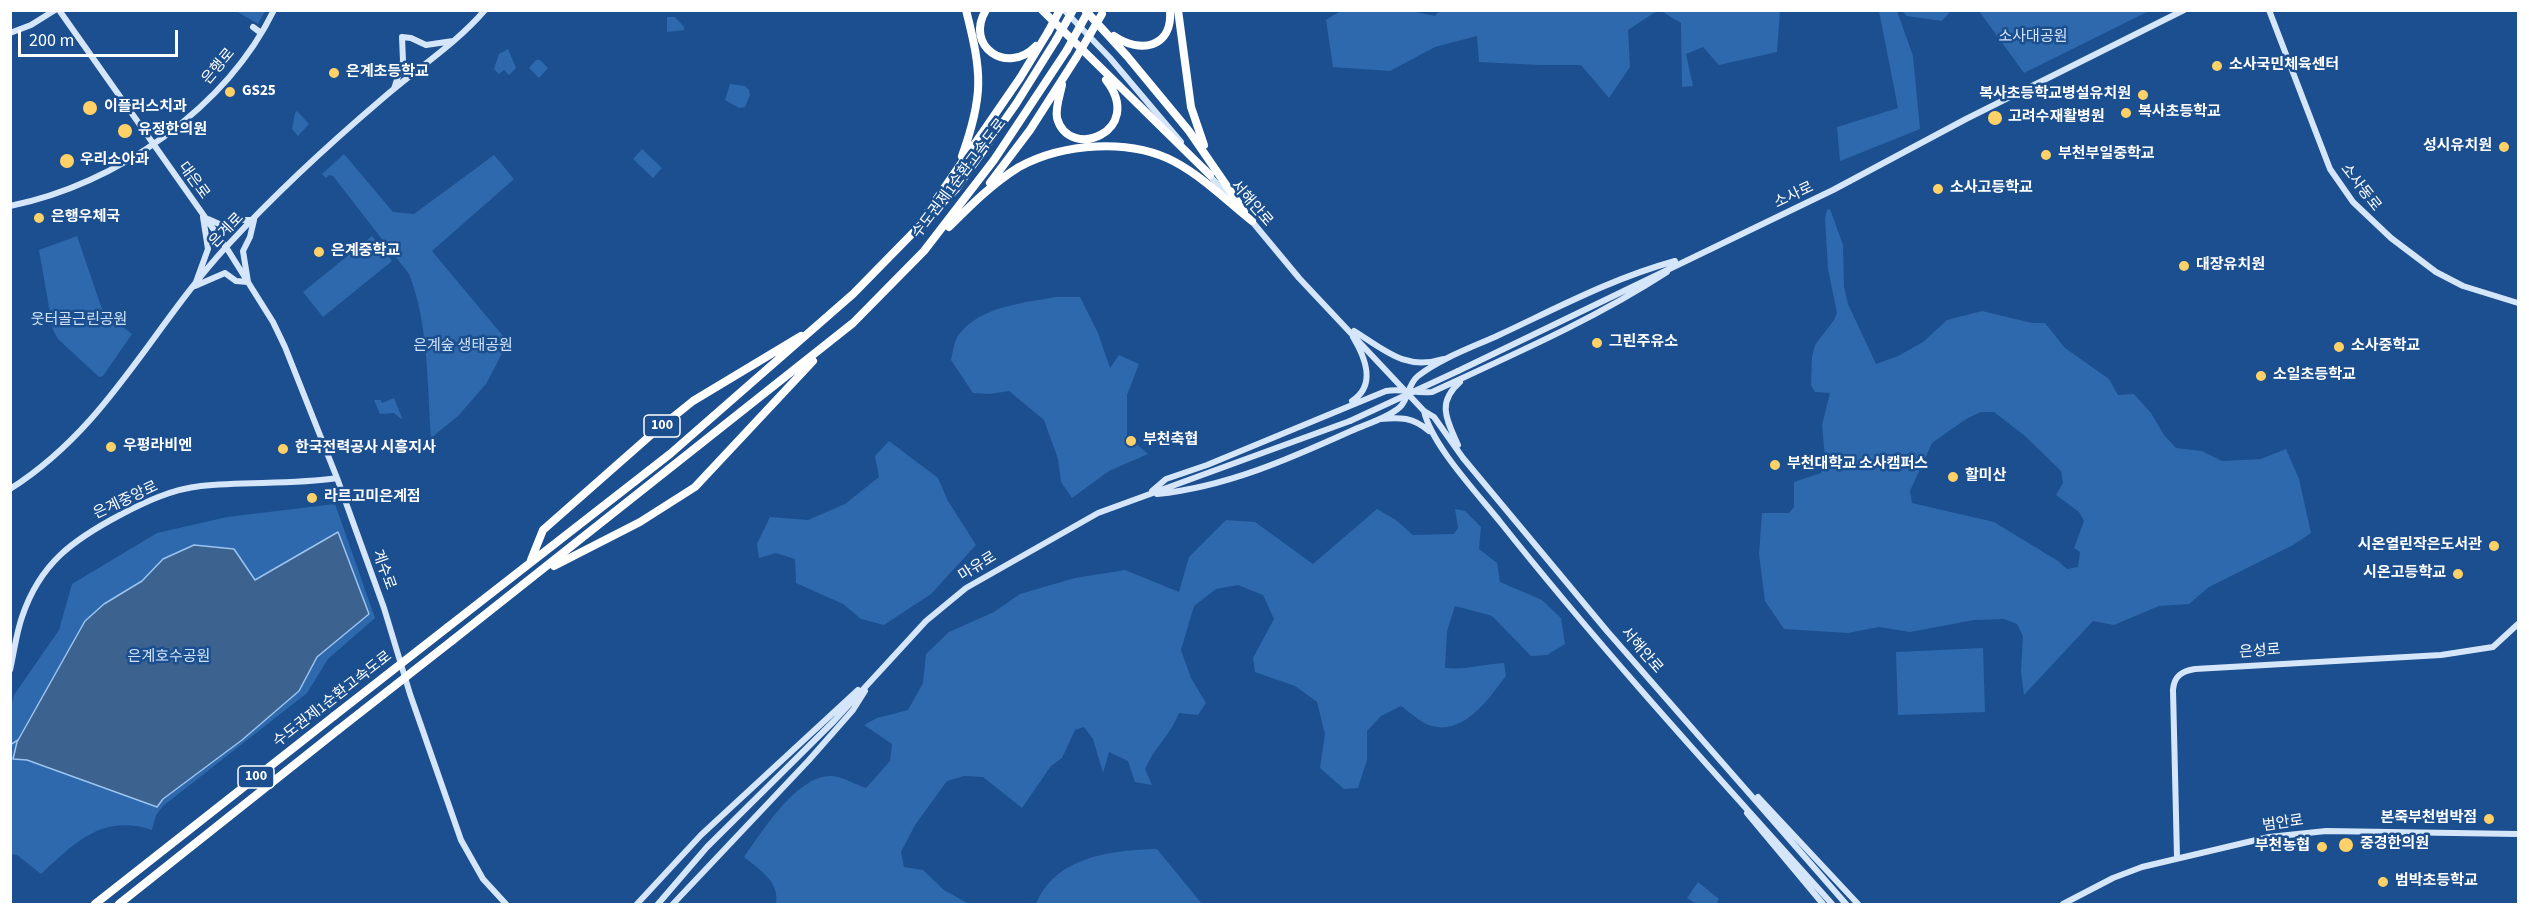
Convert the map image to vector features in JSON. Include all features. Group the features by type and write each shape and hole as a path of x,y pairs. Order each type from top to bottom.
{"highway":[{"path":"959,166 973,126 979,91 979,68 966,10"},
{"path":"986,10 980,29 981,37 985,47 998,57 1013,59 1022,57 1029,53 1048,32"},
{"path":"912,234 1020,78 1062,10"},
{"name":"수도권제1순환고속도로","path":"96,904 531,560 670,454 822,323 956,189 988,146 1073,10"},
{"path":"1087,10 1190,131 1252,221"},
{"name":"수도권제1순환고속도로","path":"119,904 828,344 867,309 924,251 994,160 1067,50 1087,10"},
{"path":"1104,30 1124,44 1144,47 1153,45 1166,33 1170,10"},
{"path":"1178,10 1191,107 1202,140 1223,182"},
{"path":"1043,11 1091,61 1210,175"},
{"path":"924,251 997,176 1064,79 1104,12"},
{"path":"1064,79 1057,116 1064,129 1074,137 1084,139 1102,136 1115,121 1117,103 1109,84 1091,61"},
{"path":"965,210 1009,174 1037,159 1061,152 1117,147 1156,154 1174,162 1200,179 1252,221"},
{"name":"수도권제1순환고속도로","path":"531,560 543,530 652,434 693,401 822,323"},
{"name":"수도권제1순환고속도로","path":"537,574 640,522 695,487 828,344"}],"street":[{"path":"10,33 57,10"},
{"name":"대은로","path":"57,10 226,247"},
{"name":"은행로","path":"10,206 74,187 107,172 153,146 210,96 236,67 261,33 274,10"},
{"name":"은계로","path":"10,489 50,461 78,435 112,397 172,313 226,247 308,165 394,89 453,41 485,10"},
{"name":"서해안로","path":"1062,10 1110,58 1299,278 1424,411 1434,417 1464,458 1656,686 1846,904"},
{"name":"소사로","path":"1408,393 1826,194 1966,119 2184,10"},
{"name":"소사동로","path":"2269,10 2330,169 2353,202 2391,238 2436,272 2463,286 2518,303"},
{"path":"253,27 261,33"},
{"path":"394,89 403,61 402,37 427,45 453,41"},
{"path":"195,286 225,273 236,281 248,282 243,251 250,237 254,220 238,220 226,227 217,225 203,216"},
{"path":"195,286 208,249 203,216"},
{"name":"계수로","path":"226,247 288,353 337,478 384,608 410,694 460,840 483,879 506,904"},
{"path":"1148,495 1184,491 1253,472 1303,453 1399,408 1418,376 1456,355 1637,272 1690,257"},
{"path":"1148,495 1166,479 1207,465 1386,391 1396,389 1420,394 1432,392 1632,295 1690,257"},
{"path":"1346,326 1394,356 1411,363 1432,362 1456,355"},
{"path":"1320,417 1354,400 1365,387 1367,367 1365,358 1346,326"},
{"path":"1464,458 1447,418 1445,407 1453,388 1465,377"},
{"name":"마유로","path":"658,904 707,848 834,721 926,621 966,588 1098,513 1350,421 1408,393"},
{"name":"서해안로","path":"1424,411 1427,424 1435,436 1543,575 1675,728 1832,904"},
{"path":"1376,419 1418,421 1435,436"},
{"name":"은계중앙로","path":"10,670 22,616 34,591 54,560 82,535 149,501 192,487 337,478"},
{"name":"은성로","path":"2178,857 2173,690 2175,680 2181,673 2195,669 2441,655 2497,645 2518,624"},
{"path":"637,904 701,835 840,704 875,676"},
{"path":"673,904 809,760 853,710 875,676"},
{"path":"1735,775 1803,843 1858,904"},
{"path":"1725,784 1758,829 1823,904"},
{"name":"범안로","path":"2063,904 2122,874 2178,857 2293,833 2326,831 2518,834"}],"green space":[{"path":"1342,10 1411,11 1435,16 1440,10 1657,11 1628,30 1630,67 1609,98 1581,65 1479,62 1477,36 1435,47 1390,71 1333,67 1326,20"},
{"path":"236,11 265,11 258,24"},
{"path":"1661,11 1780,11 1777,52 1719,65 1703,47 1686,54 1693,86 1682,87 1681,23"},
{"path":"1879,11 1897,11 1913,56 1920,129 1840,161 1837,127 1898,108"},
{"path":"1902,11 1951,11 1942,21 1907,16"},
{"name":"소사대공원","path":"1979,11 2149,11 2024,73"},
{"path":"667,17 675,17 684,30 667,32"},
{"path":"508,49 516,68 509,75 504,70 499,74 494,69 499,54"},
{"path":"536,60 540,60 548,68 539,78 529,68"},
{"path":"730,84 745,86 749,90 750,95 745,107 739,108 725,100"},
{"path":"297,111 309,124 298,136 292,129"},
{"path":"642,149 662,168 653,178 633,159"},
{"name":"은계숲 생태공원","path":"344,154 393,212 414,214 494,155 514,179 432,251 508,342 486,384 458,416 431,438 424,334 416,293 409,274 333,176 329,175 326,178 322,174"},
{"path":"1830,209 1843,245 1844,287 1848,304 1876,364 1898,356 1923,342 1947,320 1982,311 2032,323 2045,323 2065,348 2109,379 2118,395 2134,394 2176,448 2202,451 2222,461 2261,459 2286,449 2299,479 2311,533 2293,545 2209,587 2189,604 2159,606 2114,625 2093,621 2024,695 2021,672 2023,636 2017,624 2004,619 1974,620 1910,632 1879,627 1848,633 1784,629 1765,601 1759,554 1762,513 1789,513 1794,507 1794,482 1821,473 1825,457 1822,425 1830,393 1815,392 1811,385 1815,345 1837,313 1828,269 1825,218 1827,210","holes":["1981,412 1994,412 2025,436 2061,471 2063,483 2056,495 2079,512 2084,521 2074,548 2080,552 2078,567 2067,569 2058,561 1994,522 1912,503 1910,491 1932,443 1966,419"]},
{"name":"웃터골근린공원","path":"77,236 103,312 132,334 103,376 99,377 58,339 53,330 39,250"},
{"path":"372,236 392,261 323,317 303,292"},
{"path":"1056,297 1080,297 1098,333 1110,368 1119,355 1139,364 1127,395 1127,436 1148,454 1109,471 1072,498 1061,482 1058,459 1044,420 1009,391 990,394 973,393 951,360 958,336 969,324 980,317 1004,307"},
{"path":"394,398 401,419 394,413 380,414 374,400 381,400 382,403"},
{"path":"889,441 938,478 948,501 976,545 931,594 884,625 861,619 843,604 796,583 795,559 776,553 759,558 757,544 770,517 808,520 845,504 879,477 875,456"},
{"name":"은계호수공원","path":"335,504 375,618 328,659 307,693 163,806 156,815 152,830 134,826 104,828 78,842 41,874 17,855 11,854 11,708 14,695 59,630 72,584 157,533 227,517"},
{"path":"1377,509 1396,520 1413,535 1454,534 1458,528 1455,509 1465,511 1481,527 1479,549 1497,563 1500,582 1542,600 1561,618 1565,644 1547,655 1531,656 1492,616 1455,606 1447,631 1445,668 1504,663 1506,676 1475,713 1455,725 1444,727 1428,725 1401,706 1381,716 1367,731 1367,760 1358,788 1344,789 1320,768 1325,734 1317,702 1295,686 1255,672 1253,658 1274,619 1263,595 1238,585 1216,589 1194,606 1181,650 1191,678 1206,703 1198,715 1179,713 1172,728 1145,769 1152,785 1135,782 1128,761 1109,752 1103,773 1093,739 1084,727 1075,730 1062,758 1051,766 1022,808 983,777 964,776 947,781 915,825 901,852 904,867 923,870 944,890 969,904 776,904 775,889 768,877 744,857 770,820 793,795 818,778 835,776 866,788 890,761 892,744 864,725 877,718 908,710 923,683 926,654 949,632 994,612 1020,594 1075,578 1125,570 1179,592 1189,557 1226,520 1255,522 1313,564"},
{"path":"1983,648 1985,712 1898,715 1896,652"},
{"path":"1157,849 1202,904 1036,904 1045,888 1056,876 1086,859 1121,851"},
{"path":"1698,882 1719,899 1716,904 1696,904 1687,898"}],"shaded area":[{"name":"은계호수공원","path":"338,532 369,614 317,657 299,691 242,740 163,799 157,807 27,760 13,759 17,742 85,621 104,604 142,581 163,559 194,545 234,549 255,580"}],"waterway":[{"path":"10,745 18,740"}],"place":[{"name":"소사국민체육센터","path":"2217,66"},
{"name":"은계초등학교","path":"334,73"},
{"name":"GS25","path":"230,92"},
{"name":"복사초등학교병설유치원","path":"2143,95"},
{"name":"이플러스치과","path":"90,108"},
{"name":"복사초등학교","path":"2126,113"},
{"name":"고려수재활병원","path":"1995,118"},
{"name":"유정한의원","path":"125,131"},
{"name":"성시유치원","path":"2504,147"},
{"name":"부천부일중학교","path":"2046,155"},
{"name":"우리소아과","path":"67,161"},
{"name":"소사고등학교","path":"1938,189"},
{"name":"은행우체국","path":"39,218"},
{"name":"은계중학교","path":"319,252"},
{"name":"대장유치원","path":"2184,266"},
{"name":"그린주유소","path":"1597,343"},
{"name":"소사중학교","path":"2339,347"},
{"name":"소일초등학교","path":"2261,376"},
{"name":"부천축협","path":"1131,441"},
{"name":"우평라비엔","path":"111,447"},
{"name":"한국전력공사 시흥지사","path":"283,449"},
{"name":"부천대학교 소사캠퍼스","path":"1775,465"},
{"name":"할미산","path":"1953,477"},
{"name":"라르고미은계점","path":"312,498"},
{"name":"시온열린작은도서관","path":"2494,546"},
{"name":"시온고등학교","path":"2458,574"},
{"name":"본죽부천범박점","path":"2489,819"},
{"name":"중경한의원","path":"2346,845"},
{"name":"부천농협","path":"2322,847"},
{"name":"범박초등학교","path":"2383,882"}]}
